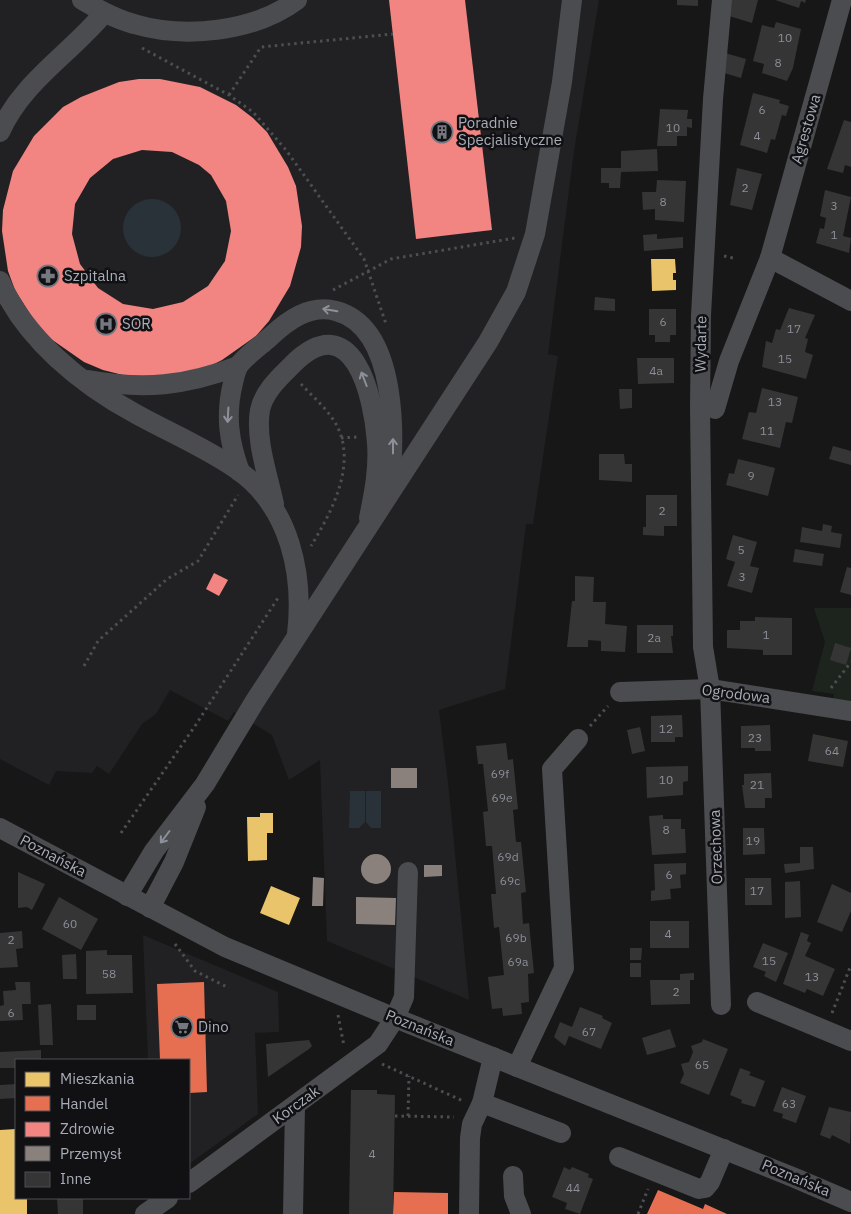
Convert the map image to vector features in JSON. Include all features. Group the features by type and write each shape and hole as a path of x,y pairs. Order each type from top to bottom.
{"street":[{"path":"82,0 104,13 148,28 204,30 261,19 279,12 297,0"},
{"path":"127,896 154,851 205,784 244,718 505,314 525,270 535,234 562,82 572,0"},
{"name":"Wydarte","path":"710,689 703,648 701,324 713,99 722,0"},
{"name":"Agrestowa","path":"715,409 729,361 770,258 842,0"},
{"path":"0,132 12,111 32,84 86,33 104,13"},
{"path":"770,258 851,301"},
{"path":"0,281 19,315 30,329 84,379 120,405 217,457 244,475 274,508"},
{"path":"84,379 133,386 171,385 209,377 238,366 282,326 305,312 330,309 352,318 374,344 385,374 393,442 389,495"},
{"path":"297,636 299,603 297,569 288,537 274,508 259,420 264,398 287,370 312,348 328,345 344,350 351,355 362,373 372,404 377,444 376,480 366,530"},
{"path":"238,366 230,397 228,422 231,444 244,475"},
{"name":"Ogrodowa","path":"614,699 710,689 851,711"},
{"name":"Orzechowa","path":"710,689 721,1005"},
{"path":"517,1067 564,968 552,769 578,739"},
{"path":"150,908 174,862 205,784"},
{"name":"Poznańska","path":"0,828 225,947 395,1018 724,1149 851,1202"},
{"name":"Korczak","path":"190,1182 378,1044 395,1018 404,997 408,872"},
{"path":"757,1002 851,1041"},
{"path":"469,1214 470,1138 472,1124 482,1103 493,1057"},
{"path":"482,1103 561,1133"},
{"path":"293,1214 295,1106"},
{"path":"618,1157 698,1189 705,1188 710,1182 724,1149"},
{"path":"513,1176 514,1196 521,1214"},
{"path":"145,1214 167,1199"}],"path":[{"path":"229,95 261,47 393,34"},
{"path":"134,44 229,95 253,112 286,150 364,259 386,326"},
{"path":"329,292 368,269 391,259 535,234"},
{"path":"256,336 270,351"},
{"path":"121,833 195,726 297,569 334,503 342,474 343,450 337,427 287,370"},
{"path":"84,666 98,641 167,580 198,561 244,475"},
{"path":"816,706 849,667 851,662"},
{"path":"578,739 614,699"},
{"path":"174,944 195,971 229,988"},
{"path":"826,1030 851,965"},
{"path":"337,1012 346,1054"},
{"path":"374,1062 463,1101 463,1109"},
{"path":"408,1116 409,1076"},
{"path":"395,1116 448,1117"},
{"path":"638,1214 655,1172"}],"shaded area":[{"path":"0,0 599,0 574,151 548,354 558,356 533,524 526,524 505,689 439,710 449,791 469,1000 327,941 320,760 289,780 272,735 234,712 228,721 170,690 156,714 142,724 109,774 97,766 92,773 56,771 49,785 0,759"},
{"path":"146,199 158,199 173,207 181,222 181,234 173,249 158,257 146,257 131,249 123,234 123,222 131,207"},
{"path":"814,608 851,608 851,703 833,700 834,694 812,691 825,642"},
{"path":"350,791 365,791 365,822 359,828 349,828"},
{"path":"366,791 381,791 381,828 371,828 366,822"},
{"path":"143,935 278,992 279,1032 255,1033 258,1114 190,1163 190,1059 148,1059"}],"building: Mieszkania":[{"path":"651,259 675,259 676,273 673,273 673,280 676,280 676,290 652,291"},
{"path":"260,813 273,813 273,833 267,833 267,860 248,861 247,817 260,817"},
{"path":"271,886 300,898 289,925 260,913"},
{"path":"15,1129 15,1199 27,1199 27,1214 0,1214 0,1130"}],"building: Handel":[{"name":"Dino","path":"204,982 207,1092 190,1093 190,1059 160,1059 157,984"},
{"path":"658,1190 703,1209 705,1204 727,1214 647,1214"},
{"path":"394,1192 448,1193 448,1214 393,1214"}],"building: Zdrowie":[{"name":"Poradnie Specjalistyczne","path":"389,0 465,0 492,230 416,239"},
{"path":"139,79 160,79 200,87 236,105 267,132 288,167 296,186 302,226 301,247 290,286 269,321 256,336 222,360 204,369 164,378 123,375 103,370 84,362 51,339 37,325 15,290 8,271 2,231 3,210 13,171 34,136 63,107 81,97 119,82","holes":["142,150 172,152 199,165 211,175 226,201 231,231 225,261 208,286 183,302 153,309 123,304 98,288 80,264 72,234 75,204 90,178 113,159"]},
{"path":"214,573 228,580 219,596 206,589"}],"building: Przemysł":[{"path":"391,768 417,768 417,788 391,788"},
{"path":"376,854 387,858 391,869 387,880 376,884 365,880 361,869 365,858"},
{"path":"424,865 442,865 442,876 424,877"},
{"path":"313,877 324,878 323,906 312,906"},
{"path":"356,897 396,898 395,925 356,924"}],"building: Inne":[{"path":"677,0 698,0 698,6 677,5"},
{"path":"731,0 758,0 752,23 729,16"},
{"path":"775,0 806,0 805,3 801,1 799,8"},
{"path":"776,22 801,29 793,68 787,81 762,73 764,64 753,61 762,25 774,28"},
{"path":"725,53 746,59 741,78 724,73"},
{"path":"753,93 780,100 779,103 789,106 786,116 782,115 775,140 771,139 767,153 740,145"},
{"path":"660,109 688,110 687,119 692,119 692,128 687,127 687,136 677,136 677,146 657,146"},
{"path":"844,120 851,122 851,167 845,165 843,173 827,169"},
{"path":"657,149 658,171 621,172 620,188 609,188 609,183 601,183 601,168 621,168 621,151"},
{"path":"737,168 762,174 752,210 730,205"},
{"path":"657,180 686,181 684,222 655,220 655,209 643,210 642,192 656,192"},
{"path":"825,190 851,197 843,236 851,238 849,253 816,243 820,228 824,229 826,218 820,216"},
{"path":"657,234 657,239 683,237 683,248 644,251 643,235"},
{"path":"595,297 615,299 615,311 594,310"},
{"path":"789,308 815,315 805,338 808,339 805,352 813,355 806,379 762,367 766,341 772,343 776,329 780,330"},
{"path":"649,309 676,309 676,335 670,335 670,342 655,342 655,335 649,335"},
{"path":"637,358 674,358 674,383 638,384"},
{"path":"762,388 798,397 792,423 786,422 780,448 742,439 749,412 756,413"},
{"path":"619,389 632,389 632,408 620,409"},
{"path":"833,446 851,451 851,465 829,459"},
{"path":"599,454 624,454 625,464 632,464 632,482 599,480"},
{"path":"738,459 775,468 768,496 726,485 729,473 734,474"},
{"path":"646,495 677,495 677,526 664,526 664,536 643,535 643,527 646,527"},
{"path":"823,524 832,526 831,532 842,534 840,548 800,542 802,527 822,531"},
{"path":"733,535 757,542 750,566 759,568 752,593 727,586 735,562 726,559"},
{"path":"795,549 824,554 822,566 793,562"},
{"path":"847,567 851,568 851,595 840,592"},
{"path":"575,576 594,577 593,602 606,602 605,624 627,626 625,652 601,651 601,641 588,640 588,647 567,647 572,601 575,601"},
{"path":"755,617 792,618 792,655 763,655 763,650 727,648 727,630 740,630 740,621 755,621"},
{"path":"637,625 673,625 673,636 671,636 673,653 637,653"},
{"path":"835,643 851,648 846,665 830,660"},
{"path":"682,715 683,737 675,737 675,742 651,742 651,716"},
{"path":"770,725 771,751 755,751 755,748 741,748 741,726"},
{"path":"640,727 645,751 632,754 627,730"},
{"path":"813,734 848,741 843,767 808,761"},
{"path":"506,743 508,760 513,759 518,809 513,810 516,842 521,842 526,892 521,893 523,924 529,923 534,973 528,974 529,1002 521,1003 522,1014 503,1016 502,1008 492,1009 488,977 504,975 499,927 494,928 491,894 496,894 492,846 486,846 483,812 488,811 483,764 478,764 476,746"},
{"path":"688,766 688,781 683,782 683,795 647,798 646,767"},
{"path":"771,773 772,798 765,798 765,808 745,808 742,785 744,785 744,774"},
{"path":"663,815 663,819 681,819 681,829 685,829 686,853 652,855 649,816"},
{"path":"743,828 764,828 765,854 743,855"},
{"path":"800,847 813,847 814,869 785,873 784,864 800,863"},
{"path":"686,863 686,874 680,875 681,888 670,889 671,899 651,901 651,891 655,890 654,864"},
{"path":"18,872 45,884 32,910 27,907 18,908"},
{"path":"745,878 771,878 772,905 745,905"},
{"path":"800,881 801,917 785,918 785,882"},
{"path":"832,884 851,893 851,911 842,932 817,922"},
{"path":"59,897 98,919 81,950 42,929"},
{"path":"650,921 689,921 689,948 650,948"},
{"path":"22,931 23,948 16,949 18,967 0,968 0,933"},
{"path":"801,932 809,935 807,941 811,943 805,956 835,969 823,996 807,989 805,993 783,984"},
{"path":"763,943 788,953 776,982 764,976 766,972 753,967"},
{"path":"630,948 642,948 641,960 630,960"},
{"path":"107,950 107,955 132,955 133,993 86,994 86,951"},
{"path":"76,954 77,979 63,979 62,955"},
{"path":"630,963 641,963 641,977 630,977"},
{"path":"694,973 694,980 690,980 690,1004 651,1005 650,980 680,980 680,974"},
{"path":"15,982 30,982 31,1004 22,1004 23,1020 0,1021 0,1006 4,1005 3,991 16,990"},
{"path":"51,1004 53,1045 40,1045 38,1005"},
{"path":"77,1005 96,1005 96,1020 77,1020"},
{"path":"580,1007 603,1016 602,1018 612,1023 601,1049 569,1036 565,1046 554,1037 560,1022 572,1027"},
{"path":"670,1029 676,1047 647,1055 642,1038"},
{"path":"703,1039 728,1049 709,1095 680,1083 684,1074 681,1064 689,1062 693,1052 691,1046 702,1042"},
{"path":"309,1040 312,1046 309,1049 268,1077 266,1044"},
{"path":"41,1050 41,1059 15,1059 15,1068 0,1068 0,1052"},
{"path":"740,1068 751,1072 749,1075 765,1081 755,1107 741,1103 742,1100 730,1095"},
{"path":"15,1084 15,1098 0,1099 0,1085"},
{"path":"782,1087 806,1096 796,1123 782,1118 783,1114 773,1111"},
{"path":"351,1090 377,1090 377,1094 395,1095 393,1214 349,1214"},
{"path":"829,1107 851,1112 850,1144 832,1135 830,1139 820,1135"},
{"path":"564,1167 570,1170 572,1167 589,1174 588,1177 593,1179 580,1214 565,1209 567,1203 552,1197"},
{"path":"57,1199 83,1199 83,1214 58,1214"}],"place":[{"name":"Poradnie Specjalistyczne","path":"442,132"},
{"name":"Szpitalna","path":"48,276"},
{"name":"SOR","path":"106,324"},
{"name":"Dino","path":"182,1027"}]}
